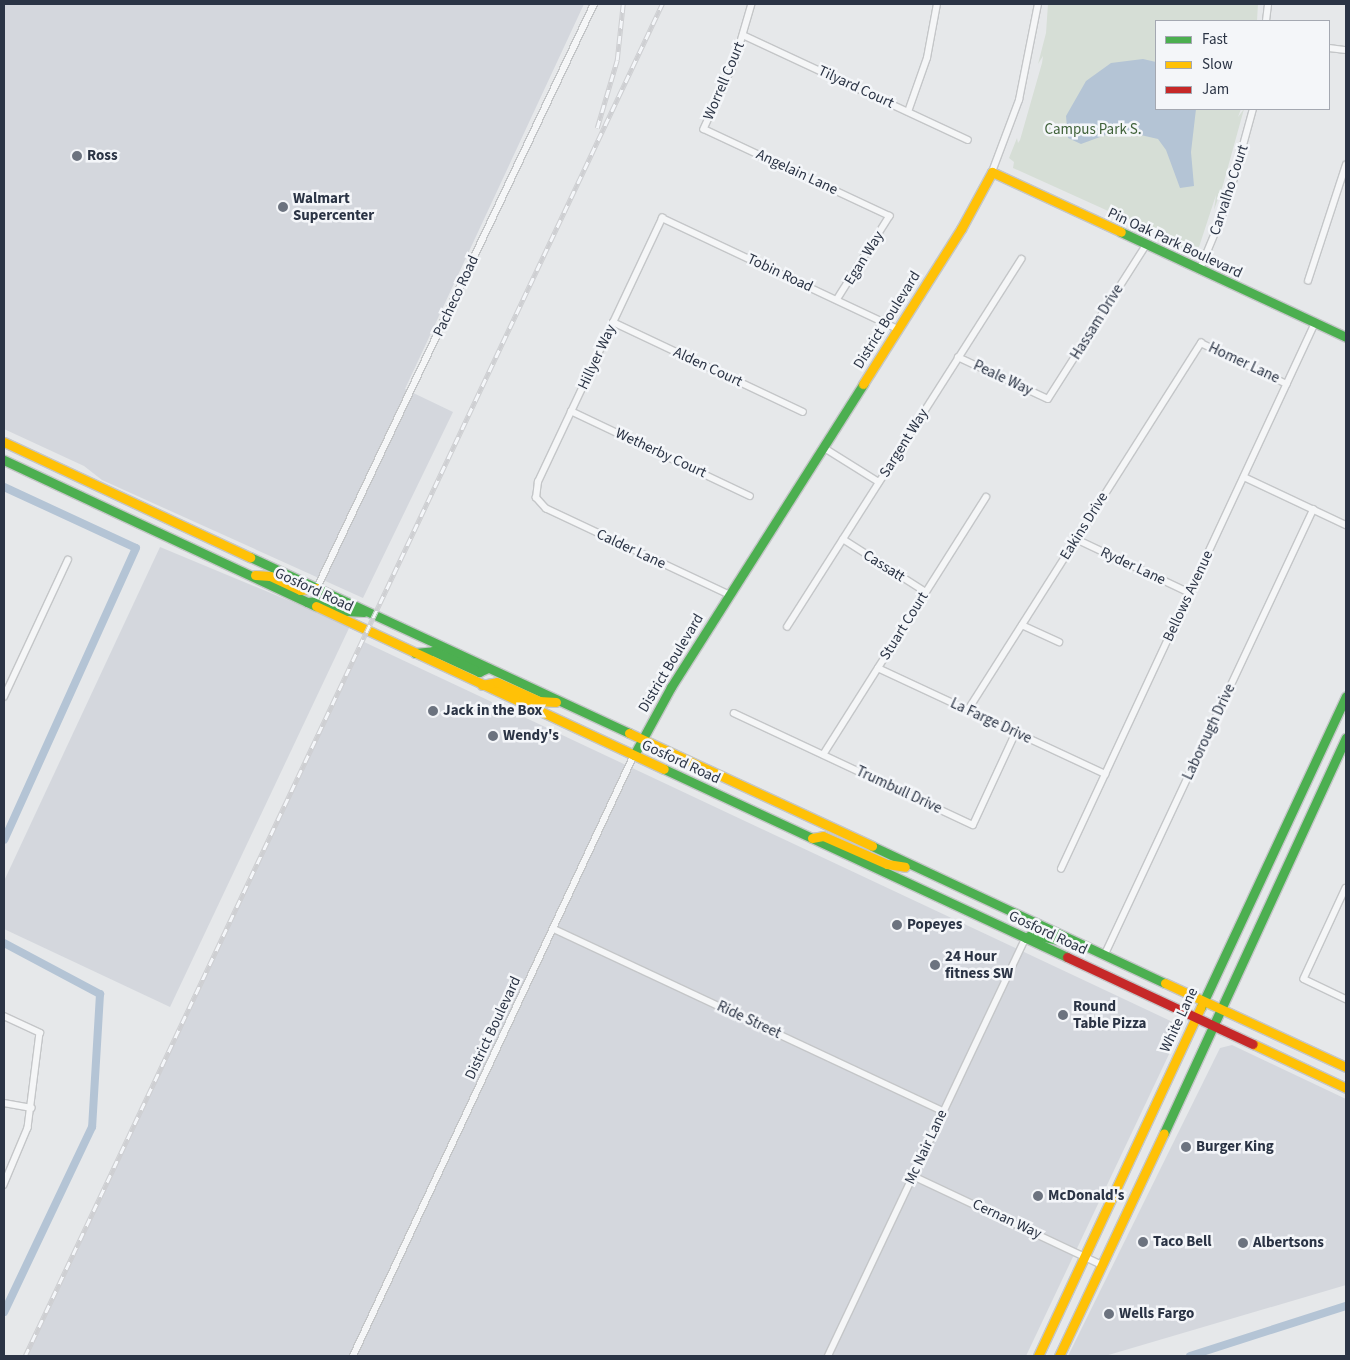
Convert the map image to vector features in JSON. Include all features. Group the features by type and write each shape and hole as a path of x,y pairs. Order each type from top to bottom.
{"main road":[{"name":"Pin Oak Park Boulevard","path":"992,172 1346,337"},
{"name":"District Boulevard","path":"634,755 640,741 730,595 961,230 992,172"},
{"name":"Gosford Road","path":"4,442 561,702 640,741 1204,999 1346,1067"},
{"name":"Gosford Road","path":"4,460 482,685 1346,1087"},
{"path":"247,574 270,576 300,590 317,588"},
{"path":"307,602 319,601 346,612 369,612"},
{"path":"415,653 433,651 479,672 488,668"},
{"path":"482,685 497,682 539,701 561,702"},
{"name":"White Lane","path":"1038,1356 1346,696"},
{"path":"1059,1356 1100,1264 1215,1026 1343,752 1346,738"},
{"path":"812,838 823,836 887,864 920,870"},
{"path":"1026,938 1032,934 1042,935 1095,950"}],"street":[{"name":"Pacheco Road","path":"317,588 594,4"},
{"name":"Worrell Court","path":"704,128 735,62 752,4"},
{"path":"908,112 927,58 937,4"},
{"name":"District Boulevard","path":"992,172 1020,100 1038,4"},
{"path":"1266,20 1268,4"},
{"name":"Tilyard Court","path":"744,34 968,140"},
{"path":"1330,48 1346,50"},
{"name":"Carvalho Court","path":"1200,270 1227,204 1253,110"},
{"name":"Angelain Lane","path":"704,128 890,216"},
{"path":"1308,280 1346,165"},
{"name":"Egan Way","path":"837,300 890,216"},
{"name":"Tobin Road","path":"662,218 898,329"},
{"name":"Hillyer Way","path":"536,498 538,482 662,218"},
{"name":"Hassam Drive","path":"1048,399 1146,244"},
{"name":"Sargent Way","path":"788,627 1021,259"},
{"name":"Alden Court","path":"613,322 803,412"},
{"name":"Bellows Avenue","path":"1061,869 1316,324"},
{"name":"Homer Lane","path":"1201,343 1288,384"},
{"name":"Eakins Drive","path":"968,710 1201,343"},
{"name":"Peale Way","path":"958,357 1048,399"},
{"name":"Wetherby Court","path":"571,411 750,496"},
{"path":"823,447 879,482"},
{"path":"1244,477 1346,525"},
{"name":"Calder Lane","path":"536,498 546,508 730,595"},
{"name":"Stuart Court","path":"823,755 986,498"},
{"name":"Laborough Drive","path":"1105,954 1313,509"},
{"name":"Cassatt","path":"843,539 926,592"},
{"name":"Ryder Lane","path":"1076,539 1190,592"},
{"path":"4,697 68,560"},
{"path":"1022,625 1059,642"},
{"name":"La Farge Drive","path":"878,668 1105,774"},
{"name":"Trumbull Drive","path":"734,713 973,825 1016,732"},
{"name":"District Boulevard","path":"353,1356 634,755"},
{"path":"1346,888 1304,979 1346,999"},
{"path":"1340,902 1346,905"},
{"name":"Ride Street","path":"554,929 943,1111"},
{"name":"Mc Nair Lane","path":"828,1356 1026,938"},
{"path":"4,1016 40,1033 32,1108 21,1148 4,1185"},
{"path":"4,1102 32,1108"},
{"name":"Cernan Way","path":"913,1176 1100,1264"}],"shaded area":[{"path":"4,4 584,4 405,389 453,412 363,598 102,480 84,466 4,429"},
{"path":"160,547 350,626 170,1007 4,929 4,881"},
{"path":"362,641 1177,1024 1180,1031 1026,1356 25,1356"},
{"path":"1232,1045 1346,1099 1346,1285 1105,1356 1068,1356 1220,1048"}],"green space":[{"name":"Campus Park S.","path":"1048,4 1258,4 1257,20 1155,20 1155,110 1241,110 1238,117 1244,110 1223,185 1214,210 1216,195 1199,247 1192,246 1190,251 1181,248 1164,239 1170,239 1013,168 1014,162 1009,158 1017,138 1018,143 1020,140 1042,63 1043,56 1038,64 1046,33"}],"water":[{"path":"1143,59 1155,62 1155,110 1196,110 1191,152 1194,186 1180,188 1166,150 1158,139 1119,130 1081,144 1068,138 1066,116 1086,81 1111,63"}],"waterway":[{"path":"4,487 136,548 4,840"},
{"path":"4,943 100,994 92,1127 4,1312"},
{"path":"1190,1356 1346,1306"}],"railway":[{"path":"597,128 617,60 623,4"},
{"path":"25,1356 662,4"}],"traffic: fast":[{"path":"1121,232 1346,337"},
{"path":"634,755 671,687 863,384"},
{"path":"4,460 316,606"},
{"path":"250,557 629,733"},
{"path":"307,602 319,601 346,611 364,612"},
{"path":"415,653 433,651 479,672 488,668"},
{"path":"1201,1007 1346,696"},
{"path":"1164,1133 1346,738"},
{"path":"664,769 1067,957"},
{"path":"872,846 1165,983"},
{"path":"1026,938 1032,934 1068,942"}],"traffic: slow":[{"path":"863,384 961,229 992,172 1121,232"},
{"path":"4,442 250,557"},
{"path":"255,575 270,576 300,590 317,588"},
{"path":"316,606 664,769"},
{"path":"482,685 497,682 539,701 556,702"},
{"path":"629,733 872,846"},
{"path":"812,838 823,836 887,864 905,867"},
{"path":"1165,983 1346,1067"},
{"path":"1038,1356 1201,1007"},
{"path":"1253,1044 1346,1088"},
{"path":"1059,1356 1164,1133"}],"traffic: jam":[{"path":"1067,957 1253,1044"}],"place":[{"name":"Ross","path":"77,156"},
{"name":"Walmart Supercenter","path":"283,207"},
{"name":"Jack in the Box","path":"433,711"},
{"name":"Wendy's","path":"493,736"},
{"name":"Popeyes","path":"897,925"},
{"name":"24 Hour fitness SW","path":"935,965"},
{"name":"Round Table Pizza","path":"1063,1015"},
{"name":"Burger King","path":"1186,1147"},
{"name":"McDonald's","path":"1038,1196"},
{"name":"Taco Bell","path":"1143,1242"},
{"name":"Albertsons","path":"1243,1243"},
{"name":"Wells Fargo","path":"1109,1314"}]}
